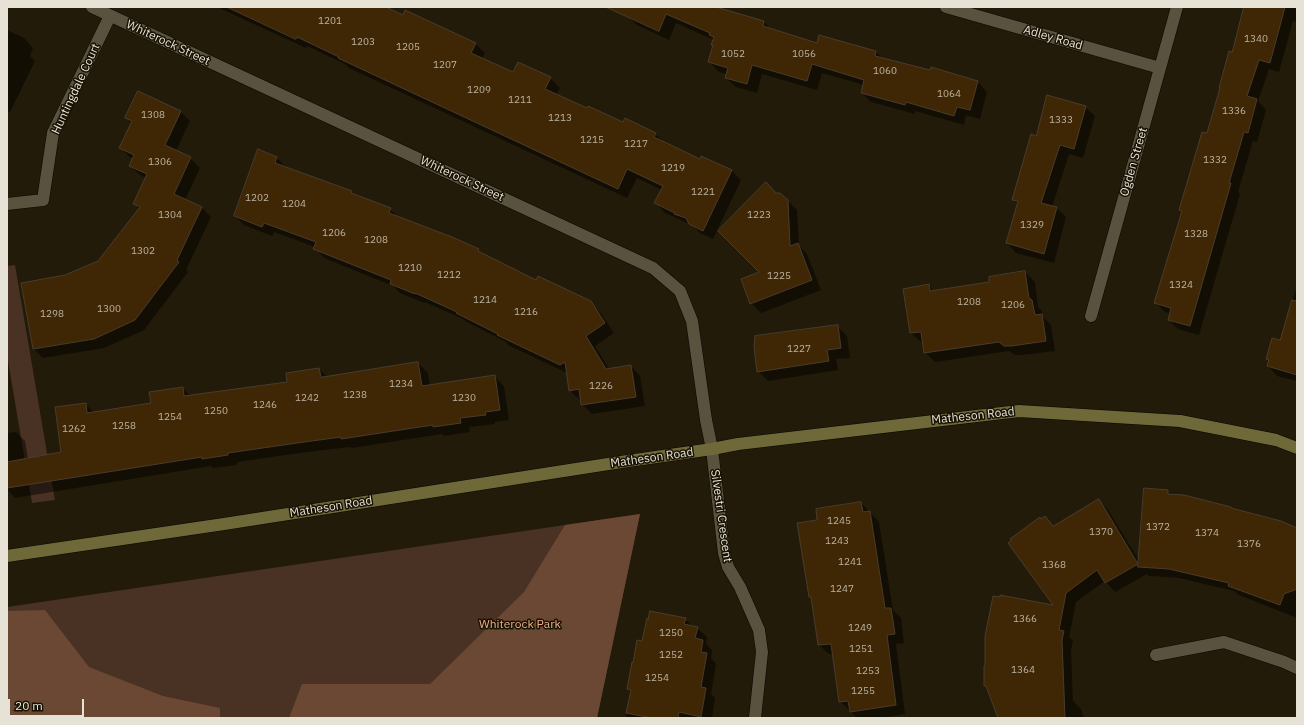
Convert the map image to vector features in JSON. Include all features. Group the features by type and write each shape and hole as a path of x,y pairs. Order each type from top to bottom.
{"street":[{"name":"Whiterock Street","path":"92,7 653,268 680,291 692,321 706,420 712,449"},
{"name":"Adley Road","path":"946,7 1160,68"},
{"name":"Ogden Street","path":"1091,316 1177,7"},
{"name":"Huntingdale Court","path":"7,204 43,200 53,133 110,16"},
{"name":"Matheson Road","path":"7,556 217,526 606,464 712,449 748,442 1019,411 1180,421 1276,440 1297,448"},
{"name":"Silvestri Crescent","path":"712,449 724,553 728,567 740,587 759,630 762,652 755,718"},
{"path":"1156,655 1224,642 1284,662 1297,668"}],"green space":[{"path":"15,265 55,500 32,503 7,355 7,266"},
{"name":"Whiterock Park","path":"640,514 597,718 7,718 7,607"},
{"path":"640,514 597,718 289,718 302,684 430,684 524,592 565,525"},
{"path":"45,610 89,667 163,696 220,708 220,718 7,718 7,611"}],"building":[{"path":"227,7 386,7 403,15 405,10 476,43 471,53 513,72 518,62 551,77 545,89 623,122 625,118 656,133 654,137 700,159 701,156 732,170 703,231 689,224 686,218 674,214 675,213 654,203 663,186 627,169 618,189 338,58 339,57 297,37 296,39"},
{"path":"606,7 716,7 764,21 763,26 817,43 819,35 876,51 875,56 930,70 931,67 978,81 970,110 957,107 954,116 906,102 905,105 861,93 864,80 812,64 807,81 752,65 747,84 725,78 728,68 708,62 714,37 709,35 710,33 666,14 659,31"},
{"path":"1244,7 1285,7 1270,63 1259,60 1247,96 1257,99 1248,133 1244,132 1190,326 1168,320 1171,308 1154,303 1182,211 1179,210 1202,132 1207,133 1229,51 1232,52"},
{"path":"138,91 181,111 165,145 191,157 174,194 202,207 177,260 179,262 135,320 94,339 33,349 21,283 65,275 98,261 140,207 133,204 147,174 129,166 134,155 119,148 132,121 125,118"},
{"path":"1047,95 1086,106 1074,149 1060,145 1041,203 1057,207 1044,254 1006,243 1018,201 1012,200 1031,134 1036,136"},
{"path":"258,149 277,157 275,163 352,191 351,193 391,208 389,213 452,237 479,249 478,251 536,280 538,276 591,301 605,323 586,336 606,369 631,365 636,397 581,405 579,389 569,391 565,362 560,365 497,335 498,334 456,313 457,312 415,293 390,284 391,280 313,249 316,242 264,223 262,227 234,216"},
{"path":"766,182 776,193 780,193 788,200 790,246 798,243 812,280 750,304 741,279 759,272 718,231"},
{"path":"1025,271 1029,298 1032,300 1035,315 1042,314 1046,341 1011,346 1004,346 999,342 924,353 921,332 910,333 903,289 929,284 930,291 989,282 989,277"},
{"path":"1292,300 1297,301 1297,375 1267,366 1269,360 1266,359 1272,338 1280,340"},
{"path":"838,325 841,348 827,350 829,361 757,372 754,347 755,336"},
{"path":"418,362 422,386 495,375 500,410 485,412 486,415 460,418 461,423 433,427 433,425 341,439 341,437 297,443 228,453 228,455 202,459 202,457 7,488 7,462 61,452 55,407 86,403 87,413 151,403 149,392 183,387 184,396 287,382 286,373 319,368 321,377"},
{"path":"1144,488 1168,490 1168,494 1184,495 1231,507 1281,521 1297,528 1297,589 1284,594 1280,605 1228,586 1229,583 1169,569 1138,567"},
{"path":"1099,499 1138,564 1105,583 1097,570 1066,593 1059,630 1064,631 1062,640 1065,718 998,718 986,686 984,686 985,636 993,596 1000,597 1000,595 1053,605 1008,543 1011,541 1010,539 1040,517 1041,519 1045,516 1053,526"},
{"path":"861,502 863,512 870,511 885,608 891,608 895,634 887,635 896,705 850,712 848,701 839,702 831,644 818,645 811,597 809,597 797,523 817,520 816,509"},
{"path":"650,611 686,618 684,624 698,627 695,638 703,640 701,652 707,653 701,687 706,688 701,717 679,712 678,718 652,718 626,713 631,690 627,689 637,640 642,641"}]}
